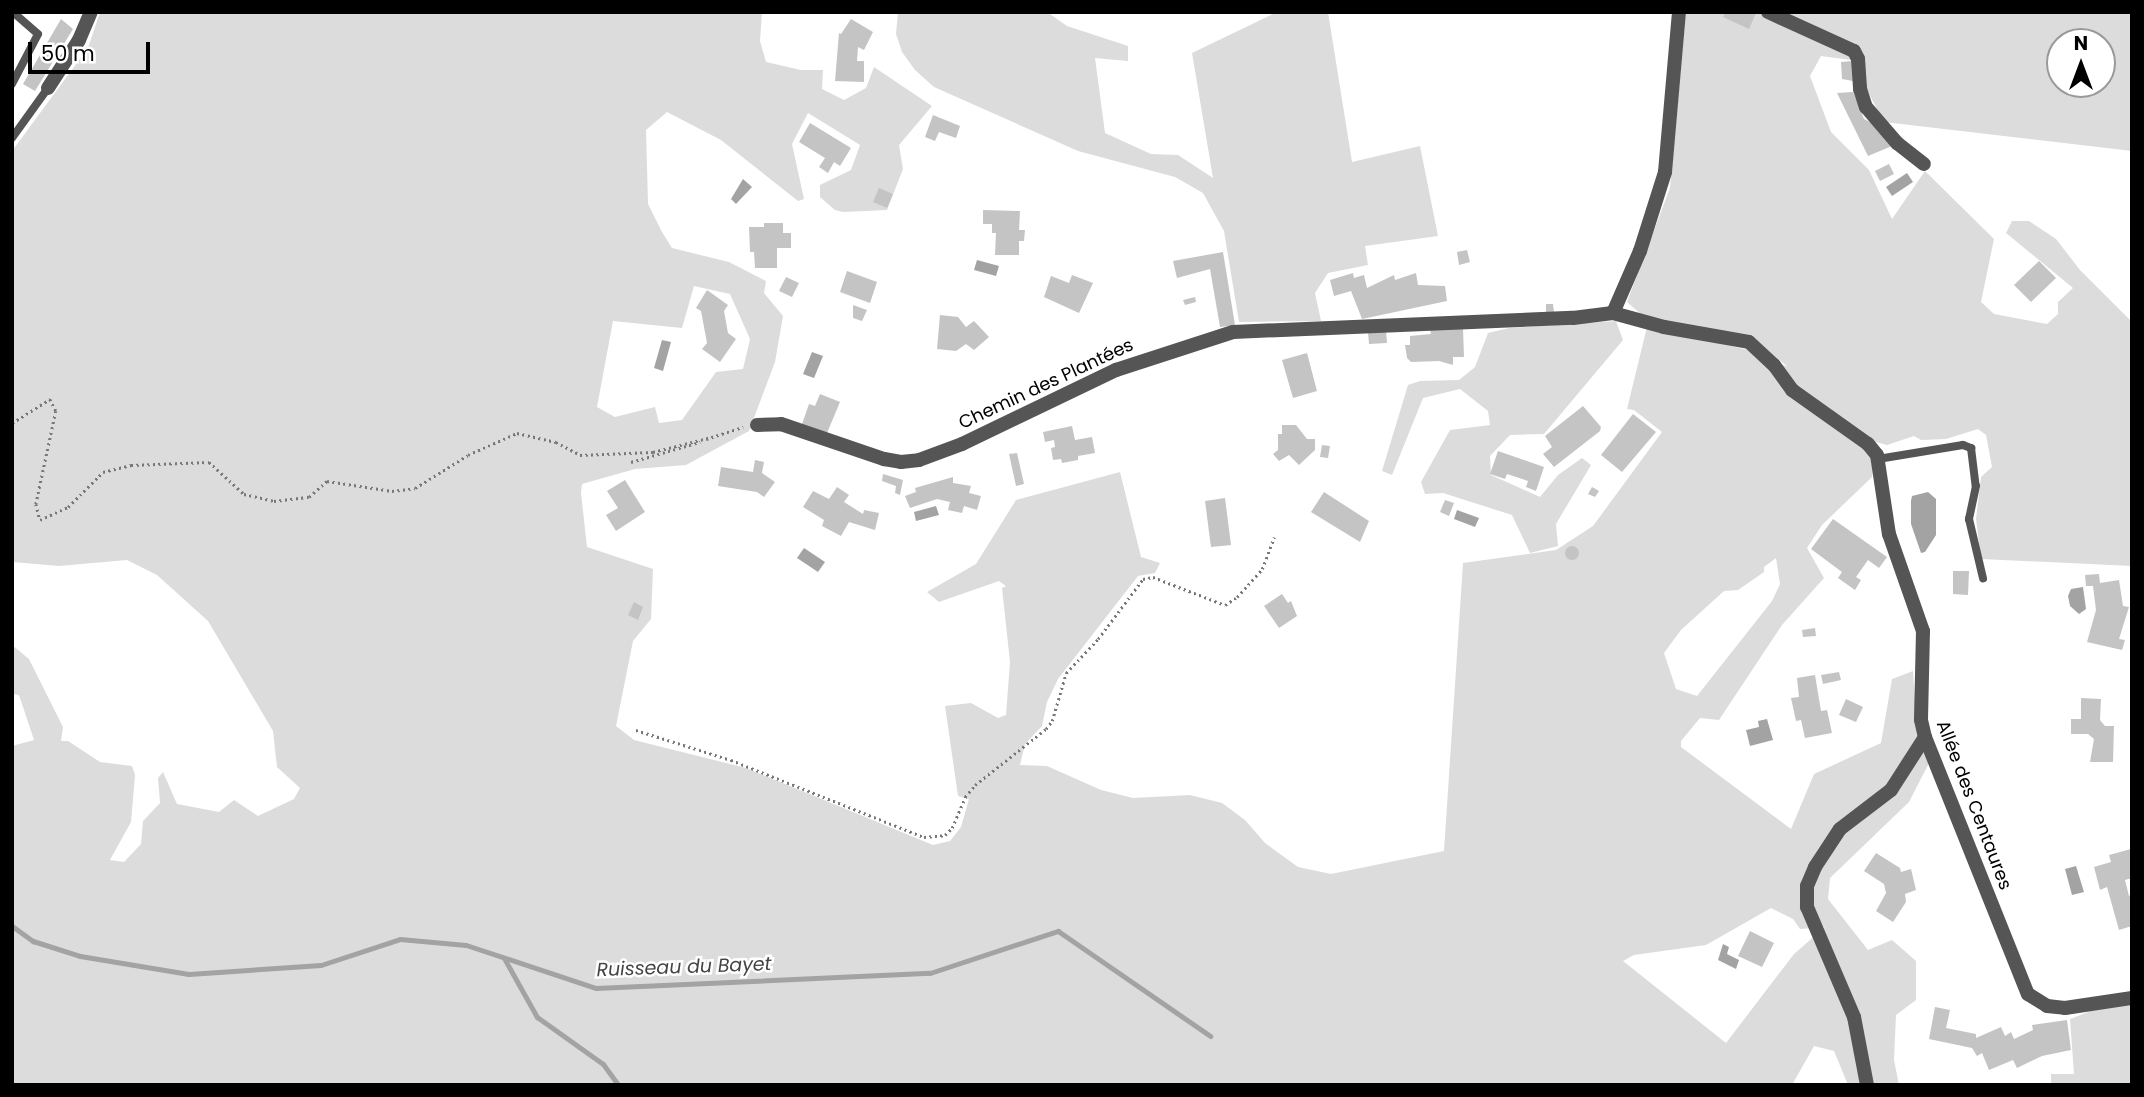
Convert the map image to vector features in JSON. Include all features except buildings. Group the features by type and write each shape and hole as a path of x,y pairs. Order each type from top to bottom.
{"street":[{"path":"48,88 79,40 91,12"},
{"path":"1679,12 1665,172 1640,251 1613,313 1664,327 1749,342 1774,365 1792,390 1867,443 1878,459"},
{"path":"1768,12 1854,51 1866,107 1897,143 1924,164"},
{"name":"Chemin des Plantées","path":"757,425 781,424 884,459 919,460 962,444 1116,370 1233,332 1573,318 1613,313"},
{"name":"Allée des Centaures","path":"1878,459 1889,534 1923,631 1921,720 1925,737 2028,994 2047,1006 2065,1008 2132,998"},
{"path":"1867,1085 1854,1017 1810,917 1807,886 1815,867 1840,830 1891,790 1925,737"}],"lane":[{"path":"12,83 38,34 13,12"},
{"path":"12,138 48,88"},
{"path":"1878,459 1963,445 1971,448 1976,486 1969,519 1983,578"}],"path":[{"path":"12,423 50,399 56,411 36,504 40,520 68,507 103,472 131,465 209,462 244,494 274,501 309,497 327,481 392,491 415,488 468,455 517,433 556,442 580,455 653,452 757,425"},
{"path":"631,462 684,449 708,438"},
{"path":"636,730 743,764 924,837 945,835 952,828 965,797 975,785 1046,729 1052,721 1066,673 1098,639 1143,579 1153,577 1226,606 1262,569 1274,537"}],"shaded area":[{"path":"100,12 762,12 760,41 766,62 801,70 823,70 822,89 844,100 866,88 874,67 932,106 899,145 903,169 887,210 843,212 835,210 820,197 820,185 851,170 860,145 808,113 792,144 804,199 798,201 721,140 667,112 646,130 648,204 672,248 729,262 766,281 764,293 783,316 775,362 749,431 686,465 635,469 582,484 587,547 653,569 651,619 633,641 616,726 634,740 746,768 933,845 950,841 961,827 969,799 958,796 945,706 971,703 998,718 1006,715 1010,662 1002,588 1006,586 999,581 939,602 927,592 976,564 1016,500 1120,472 1141,557 1160,563 1155,573 1138,576 1058,679 1047,702 1042,726 1025,744 1020,765 1047,766 1101,790 1133,798 1190,795 1222,803 1245,820 1265,843 1298,867 1331,874 1444,851 1463,563 1556,550 1593,526 1662,432 1634,410 1627,409 1647,327 1749,350 1765,361 1787,366 1755,341 1643,316 1627,302 1670,188 1686,12 2132,12 2132,151 1884,122 1851,60 1821,56 1810,76 1831,132 1869,170 1892,219 1925,171 1994,239 1981,302 1994,314 2047,324 2058,314 2058,302 2073,288 2006,233 2012,221 2029,221 2056,239 2080,270 2132,322 2132,566 1981,559 1976,519 1981,477 1992,467 1986,435 1978,429 1946,439 1921,440 1914,436 1887,445 1876,442 1872,477 1822,525 1807,548 1824,578 1782,625 1719,720 1700,718 1681,741 1681,747 1791,829 1814,774 1881,743 1892,679 1913,671 1917,733 1929,763 1909,802 1830,878 1828,899 1868,950 1892,940 1916,961 1916,1000 1896,1015 1894,1060 1899,1085 1848,1085 1834,1051 1814,1046 1792,1085 12,1085 12,746 34,740 19,695 12,694 12,645 29,659 63,727 61,741 68,741 100,762 132,766 135,775 131,822 110,860 124,862 141,844 143,821 160,803 158,778 163,772 177,804 219,812 234,800 258,816 294,799 300,788 277,767 273,731 208,621 157,575 127,560 59,566 12,562 12,151 88,48","holes":["694,286 730,294 750,339 743,369 716,372 682,420 659,423 655,407 615,417 597,407 613,321 682,328","1776,558 1780,584 1772,601 1697,696 1676,689 1664,653 1681,630 1724,591 1738,590 1764,572 1764,567","1771,908 1793,919 1800,929 1825,927 1794,954 1726,1043 1623,961 1634,955 1706,945"]},
{"path":"898,12 1047,12 1067,26 1128,46 1128,61 1095,58 1105,133 1151,154 1178,155 1213,178 1192,53 1277,12 1328,12 1352,162 1420,146 1438,236 1365,246 1368,265 1328,273 1315,293 1321,321 1239,322 1224,231 1203,193 1175,177 1078,151 934,87 915,70 902,52 896,34"},
{"path":"1907,173 1913,182 1892,196 1886,187"},
{"path":"743,179 752,187 736,204 731,199"},
{"path":"977,260 999,266 996,276 974,270"},
{"path":"1616,321 1623,340 1544,434 1510,435 1490,456 1491,475 1540,497 1558,475 1582,458 1591,465 1556,524 1558,546 1530,553 1512,515 1443,493 1425,494 1421,482 1450,430 1490,425 1488,411 1460,389 1423,398 1392,475 1382,471 1408,385 1420,381 1459,380 1475,367 1488,333 1509,328"},
{"path":"662,340 671,342 663,371 654,368"},
{"path":"812,352 823,356 814,378 803,374"},
{"path":"1928,492 1936,499 1936,535 1925,552 1921,553 1911,524 1911,501 1912,496"},
{"path":"936,506 939,515 916,521 914,512"},
{"path":"1457,510 1479,518 1475,527 1454,519"},
{"path":"804,548 825,562 818,572 797,558"},
{"path":"2083,587 2086,609 2079,614 2070,606 2068,596 2071,589"},
{"path":"1767,719 1773,740 1750,746 1746,730 1759,727 1758,721"},
{"path":"2076,866 2084,892 2072,895 2065,869"},
{"path":"1723,944 1729,947 1727,954 1739,960 1736,969 1718,960"},
{"path":"2132,1004 2132,1085 2051,1085 2051,1074 2074,1074 2070,1019 2091,1011"}],"waterway":[{"name":"Ruisseau du Bayet","path":"12,926 33,941 80,956 189,974 321,965 400,939 466,945 596,988 930,973 1058,931 1210,1036"},
{"path":"504,958 537,1017 603,1064 618,1085"}]}
